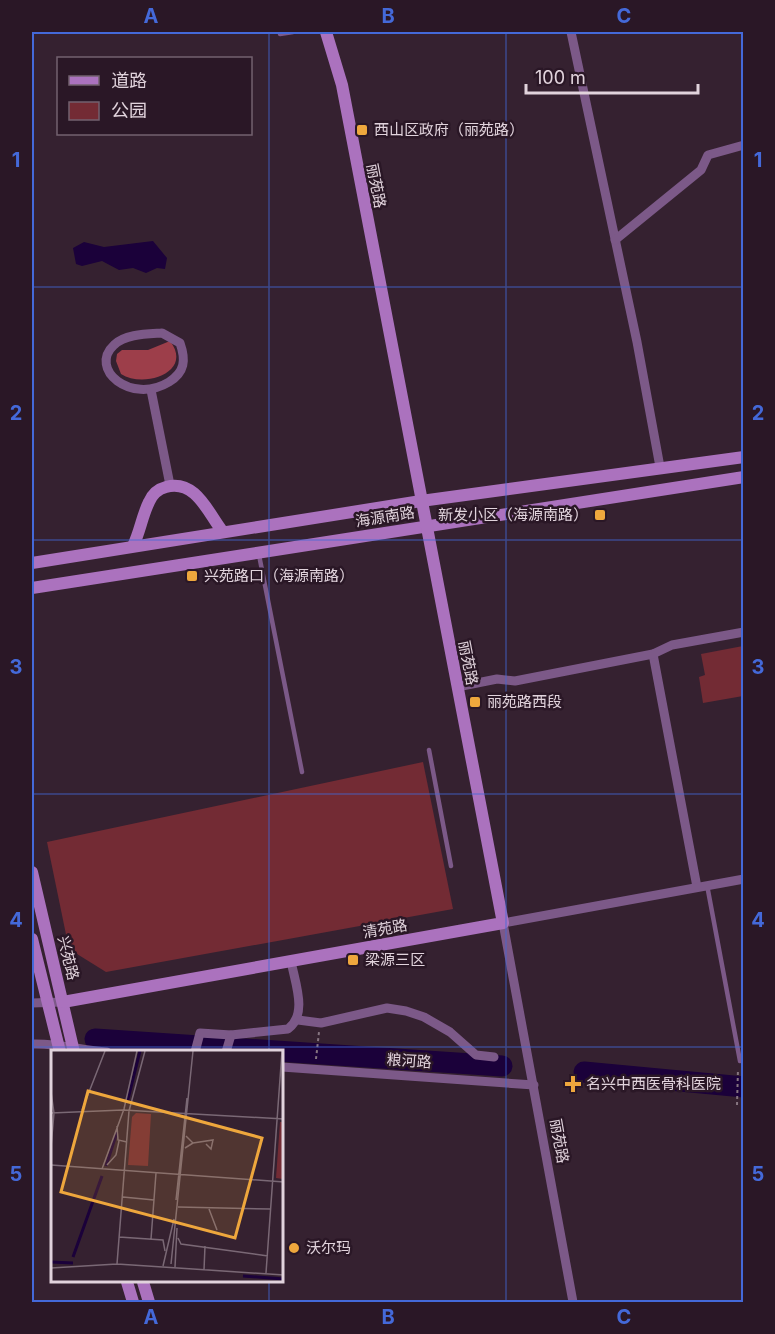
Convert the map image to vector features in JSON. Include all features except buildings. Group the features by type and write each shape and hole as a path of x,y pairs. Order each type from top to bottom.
{"main road":[{"name":"丽苑路","path":"326,32 342,85 503,923"},
{"name":"海源南路","path":"32,562 422,501 744,457"},
{"name":"海源南路","path":"32,588 744,477"},
{"path":"133,546 151,498 161,488 170,486 181,485 194,492 223,532"},
{"name":"兴苑路","path":"32,872 73,1050"},
{"name":"清苑路","path":"63,1002 503,923"},
{"name":"兴苑路","path":"32,939 59,1048"},
{"path":"128,1283 133,1302"},
{"path":"143,1283 149,1302"}],"street":[{"path":"572,32 660,467"},
{"path":"615,240 701,170 708,155 744,145"},
{"path":"162,333 180,343 184,357 182,371 162,386 151,390 128,388 118,383 108,363 110,350 114,345 126,338 162,333"},
{"path":"151,390 170,486"},
{"path":"457,687 497,679 515,681 653,654 672,645 744,632"},
{"path":"653,654 697,887"},
{"name":"清苑路","path":"503,923 744,879"},
{"name":"丽苑路","path":"503,923 573,1302"},
{"path":"196,1050 200,1033 231,1035 288,1029 298,1020 300,1013 291,961"},
{"name":"清苑路","path":"32,1003 63,1002"},
{"path":"298,1020 321,1023 387,1008 406,1011 424,1017 450,1032 476,1055 494,1057"},
{"path":"227,1050 231,1035"},
{"path":"32,1044 59,1048"},
{"name":"粮河路","path":"284,1066 534,1085"}],"lane":[{"path":"280,34 293,32"},
{"path":"258,552 302,772"},
{"path":"429,750 451,867"},
{"path":"707,885 740,1061"}],"path":[{"path":"315,1070 318,1043"},
{"path":"737,1074 737,1106"}],"green space":[{"path":"743,646 743,696 703,703 699,677 705,675 701,654"},
{"path":"423,762 453,909 106,972 69,949 47,842"}],"shaded area":[{"path":"153,241 167,258 165,269 157,268 146,273 133,268 119,270 102,261 82,266 76,264 73,248 84,242 104,247"},
{"path":"170,341 176,352 176,361 163,375 142,380 121,374 116,361 117,354 122,350 148,350"}],"waterway":[{"path":"95,1039 261,1050"},
{"path":"284,1052 502,1066"},
{"path":"584,1072 744,1087"}],"place":[{"name":"西山区政府（丽苑路）","path":"362,130"},
{"name":"新发小区（海源南路）","path":"600,515"},
{"name":"兴苑路口（海源南路）","path":"192,576"},
{"name":"丽苑路西段","path":"475,702"},
{"name":"梁源三区","path":"353,960"},
{"name":"名兴中西医骨科医院","path":"573,1084"},
{"name":"沃尔玛","path":"294,1248"}]}
